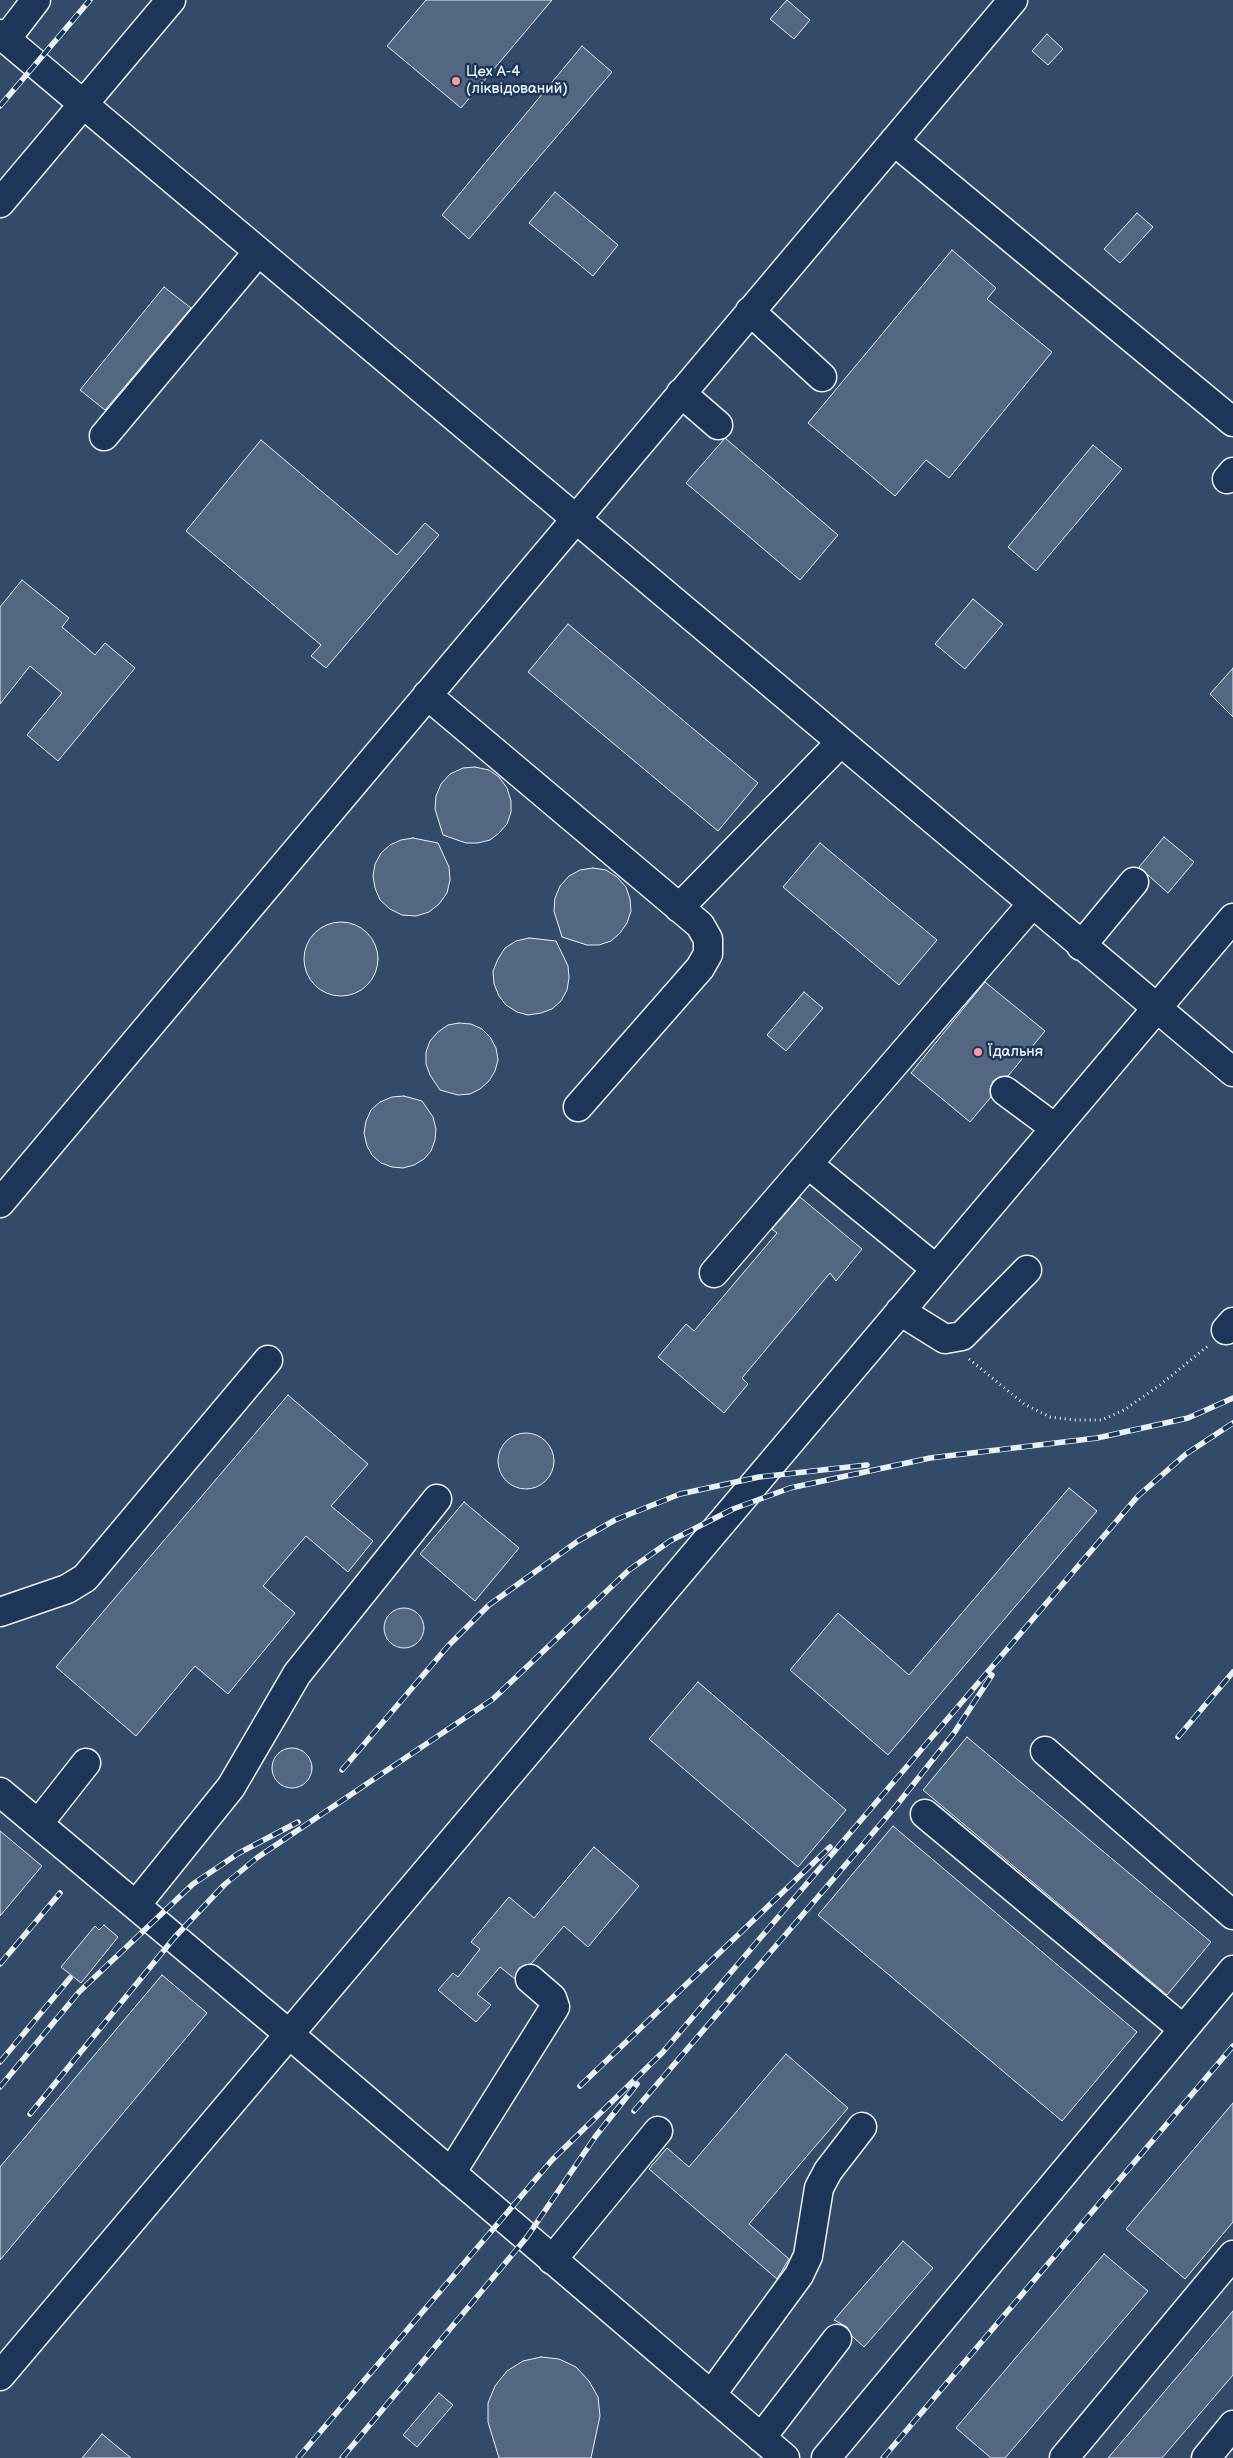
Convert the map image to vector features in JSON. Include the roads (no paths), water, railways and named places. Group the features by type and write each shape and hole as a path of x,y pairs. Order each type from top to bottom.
{"lane":[{"path":"36,0 3,36 574,519 1233,1072"},
{"path":"0,204 171,0"},
{"path":"0,1203 574,519 1013,0"},
{"path":"894,141 1233,422"},
{"path":"104,436 258,252"},
{"path":"750,311 822,377"},
{"path":"681,393 718,425"},
{"path":"426,695 700,924 708,939 708,954 700,968 578,1107"},
{"path":"679,908 840,743"},
{"path":"1081,946 1134,882"},
{"path":"714,1273 1032,904"},
{"path":"0,2376 1233,918"},
{"path":"1005,1091 1055,1128"},
{"path":"808,1164 936,1269"},
{"path":"900,1311 945,1340 962,1336 1027,1270"},
{"path":"0,1612 67,1589 85,1578 268,1360"},
{"path":"136,1905 231,1787 297,1674 437,1499"},
{"path":"1045,1751 1233,1915"},
{"path":"38,1824 86,1763"},
{"path":"0,1792 136,1905 785,2458"},
{"path":"925,1814 1183,2030"},
{"path":"826,2458 1233,1970"},
{"path":"451,2173 556,2007 552,1998 530,1979"},
{"path":"711,2395 798,2275 808,2256 819,2188 828,2171 862,2127"},
{"path":"552,2260 658,2131"},
{"path":"1064,2458 1228,2268"},
{"path":"761,2438 837,2339"},
{"path":"1206,2458 1233,2425"}],"railway":[{"path":"0,106 90,0"},
{"path":"30,2114 174,1938 224,1885 258,1857 493,1699 629,1570 670,1541 733,1509 790,1488 930,1458 1097,1438 1188,1418 1233,1398"},
{"path":"298,2458 552,2160 662,2053 1138,1496 1186,1454 1233,1423"},
{"path":"342,1770 448,1646 489,1605 578,1541 615,1520 680,1494 759,1477 867,1465"},
{"path":"1178,1737 1233,1672"},
{"path":"634,2111 896,1806 954,1733 992,1675"},
{"path":"0,2087 79,1992 193,1884 239,1853 298,1822"},
{"path":"580,2086 830,1847"},
{"path":"0,1964 60,1893"},
{"path":"0,2062 70,1978"},
{"path":"883,2458 1233,2046"},
{"path":"342,2458 527,2237 595,2137 637,2084"}],"place":[{"name":"Цех А-4 (ліквідований)","path":"456,81"},
{"name":"Їдальня","path":"978,1052"}]}
